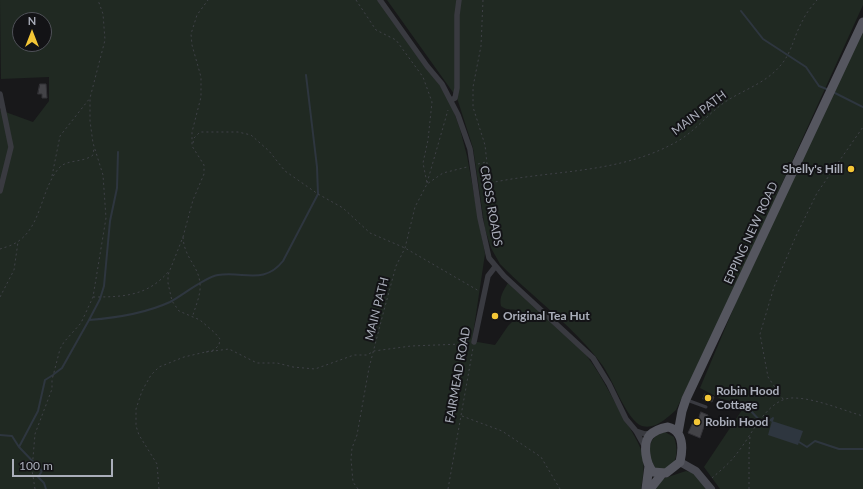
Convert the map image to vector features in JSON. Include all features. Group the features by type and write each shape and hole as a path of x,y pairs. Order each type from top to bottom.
{"main road":[{"name":"EPPING NEW ROAD","path":"678,433 686,399 863,22"},
{"name":"EPPING NEW ROAD","path":"663,428 682,411"},
{"path":"646,489 649,466 646,450 648,440 653,434 663,428 673,428 678,433 682,441 680,462 671,470 662,474 650,489"},
{"path":"649,466 653,472 662,474"}],"street":[{"name":"CROSS ROADS","path":"380,0 423,61 442,84 464,129 476,186 487,252 495,267 592,358 609,384 626,418 636,431 646,450"},
{"path":"451,100 455,98 457,88 457,15 459,0"},
{"path":"0,94 11,146 9,160 0,191"},
{"name":"FAIRMEAD ROAD","path":"475,339 483,294 488,276 495,267"},
{"path":"636,431 645,434 653,434"},
{"path":"680,462 696,471 709,486"}],"lane":[{"path":"686,399 706,407"}],"path":[{"path":"35,489 32,470 35,434 52,389 52,380 60,349 64,342 81,323 93,296 106,218 102,175 94,146 90,121 90,98 105,40 103,14 98,0"},
{"path":"159,489 157,464 139,435 136,426 136,409 142,391 151,375 159,368 184,357 214,350 220,345 220,339 215,333 193,316 179,311 172,301 168,283 170,269 183,236 193,200 204,174 204,165 192,146 192,132 201,97 201,77 192,45 191,34 197,15 208,0"},
{"path":"356,0 376,30 396,40 423,77 432,102 428,140 423,163 427,184"},
{"path":"483,0 481,46 472,86 472,108 485,145 489,183"},
{"name":"MAIN PATH","path":"476,186 509,178 578,172 613,166 652,153 678,140 715,109 767,78 779,68 786,59 803,19 817,0"},
{"path":"0,249 18,242 26,235 38,212 52,178 60,136 90,98"},
{"path":"427,184 451,100"},
{"path":"784,399 768,377 760,334 774,287 796,236 818,193 863,128"},
{"path":"192,146 194,138 200,132 238,132 251,135 270,151 285,171 318,194 343,208 370,233 405,248 483,294"},
{"path":"52,178 60,167 67,163 86,160 93,155 94,146"},
{"name":"MAIN PATH","path":"358,489 353,482 351,459 352,448 357,435 374,351 396,266 405,248 415,207 427,184 443,173 472,166"},
{"path":"183,236 186,255 197,270 200,284 200,293 193,316"},
{"path":"0,297 14,270 18,242"},
{"path":"93,296 115,297 144,291 152,288 170,269"},
{"path":"199,353 229,349 257,363 277,363 293,368 315,369 354,355 367,354 374,351 411,346 462,344 475,339"},
{"name":"FAIRMEAD ROAD","path":"448,489 475,339"},
{"path":"709,486 728,465 766,412 784,399 795,397 863,416"},
{"path":"462,416 502,431 541,457 560,489"},
{"path":"749,489 749,453 751,434"}],"shaded area":[{"path":"0,0 379,0 442,88 452,107 460,129 467,156 485,254 472,341 495,345 512,322 524,319 525,315 522,312 507,309 501,306 501,297 508,283 564,332 581,349 604,382 642,451 644,467 641,489 0,489 0,110 33,122 49,101 49,77 1,79"},
{"path":"387,0 863,0 863,5 740,276 676,410 656,425 647,427 636,423 626,409 607,372 592,352 580,338 500,264 491,248 485,229 473,148 457,98"},
{"path":"863,28 863,489 720,489 704,467 746,404 721,399 700,388 737,300"},
{"path":"772,421 803,431 798,445 768,435"},
{"path":"665,432 674,437 677,450 676,458 669,469 657,470 651,459 650,445 655,437"},
{"path":"686,471 695,473 712,489 653,489 662,479"}],"building":[{"path":"40,84 46,84 47,98 42,98 42,94 38,94"},
{"name":"Robin Hood Cottage","path":"705,394 714,397 712,402 703,399"},
{"path":"701,412 708,415 700,438 688,433 695,418 698,419"}],"waterway":[{"path":"741,11 763,39 806,67 819,86 829,90"},
{"path":"54,374 62,368 89,320 141,312 161,306 213,276 227,274 253,276 261,275 276,268 283,261 318,194 317,167 306,75"},
{"path":"833,92 863,107"},
{"path":"89,320 100,299 104,286 110,221 117,188 118,152"},
{"path":"46,489 44,483 38,477 42,471 19,447 38,411 45,380 53,375"},
{"path":"748,408 764,425 773,418 772,421"},
{"path":"0,435 12,436 19,447"},
{"path":"799,442 807,447 815,441 839,449 863,449"}],"place":[{"name":"Shelly's Hill","path":"851,169"},
{"name":"Original Tea Hut","path":"495,316"},
{"name":"Robin Hood Cottage","path":"708,398"},
{"name":"Robin Hood","path":"697,422"}]}
